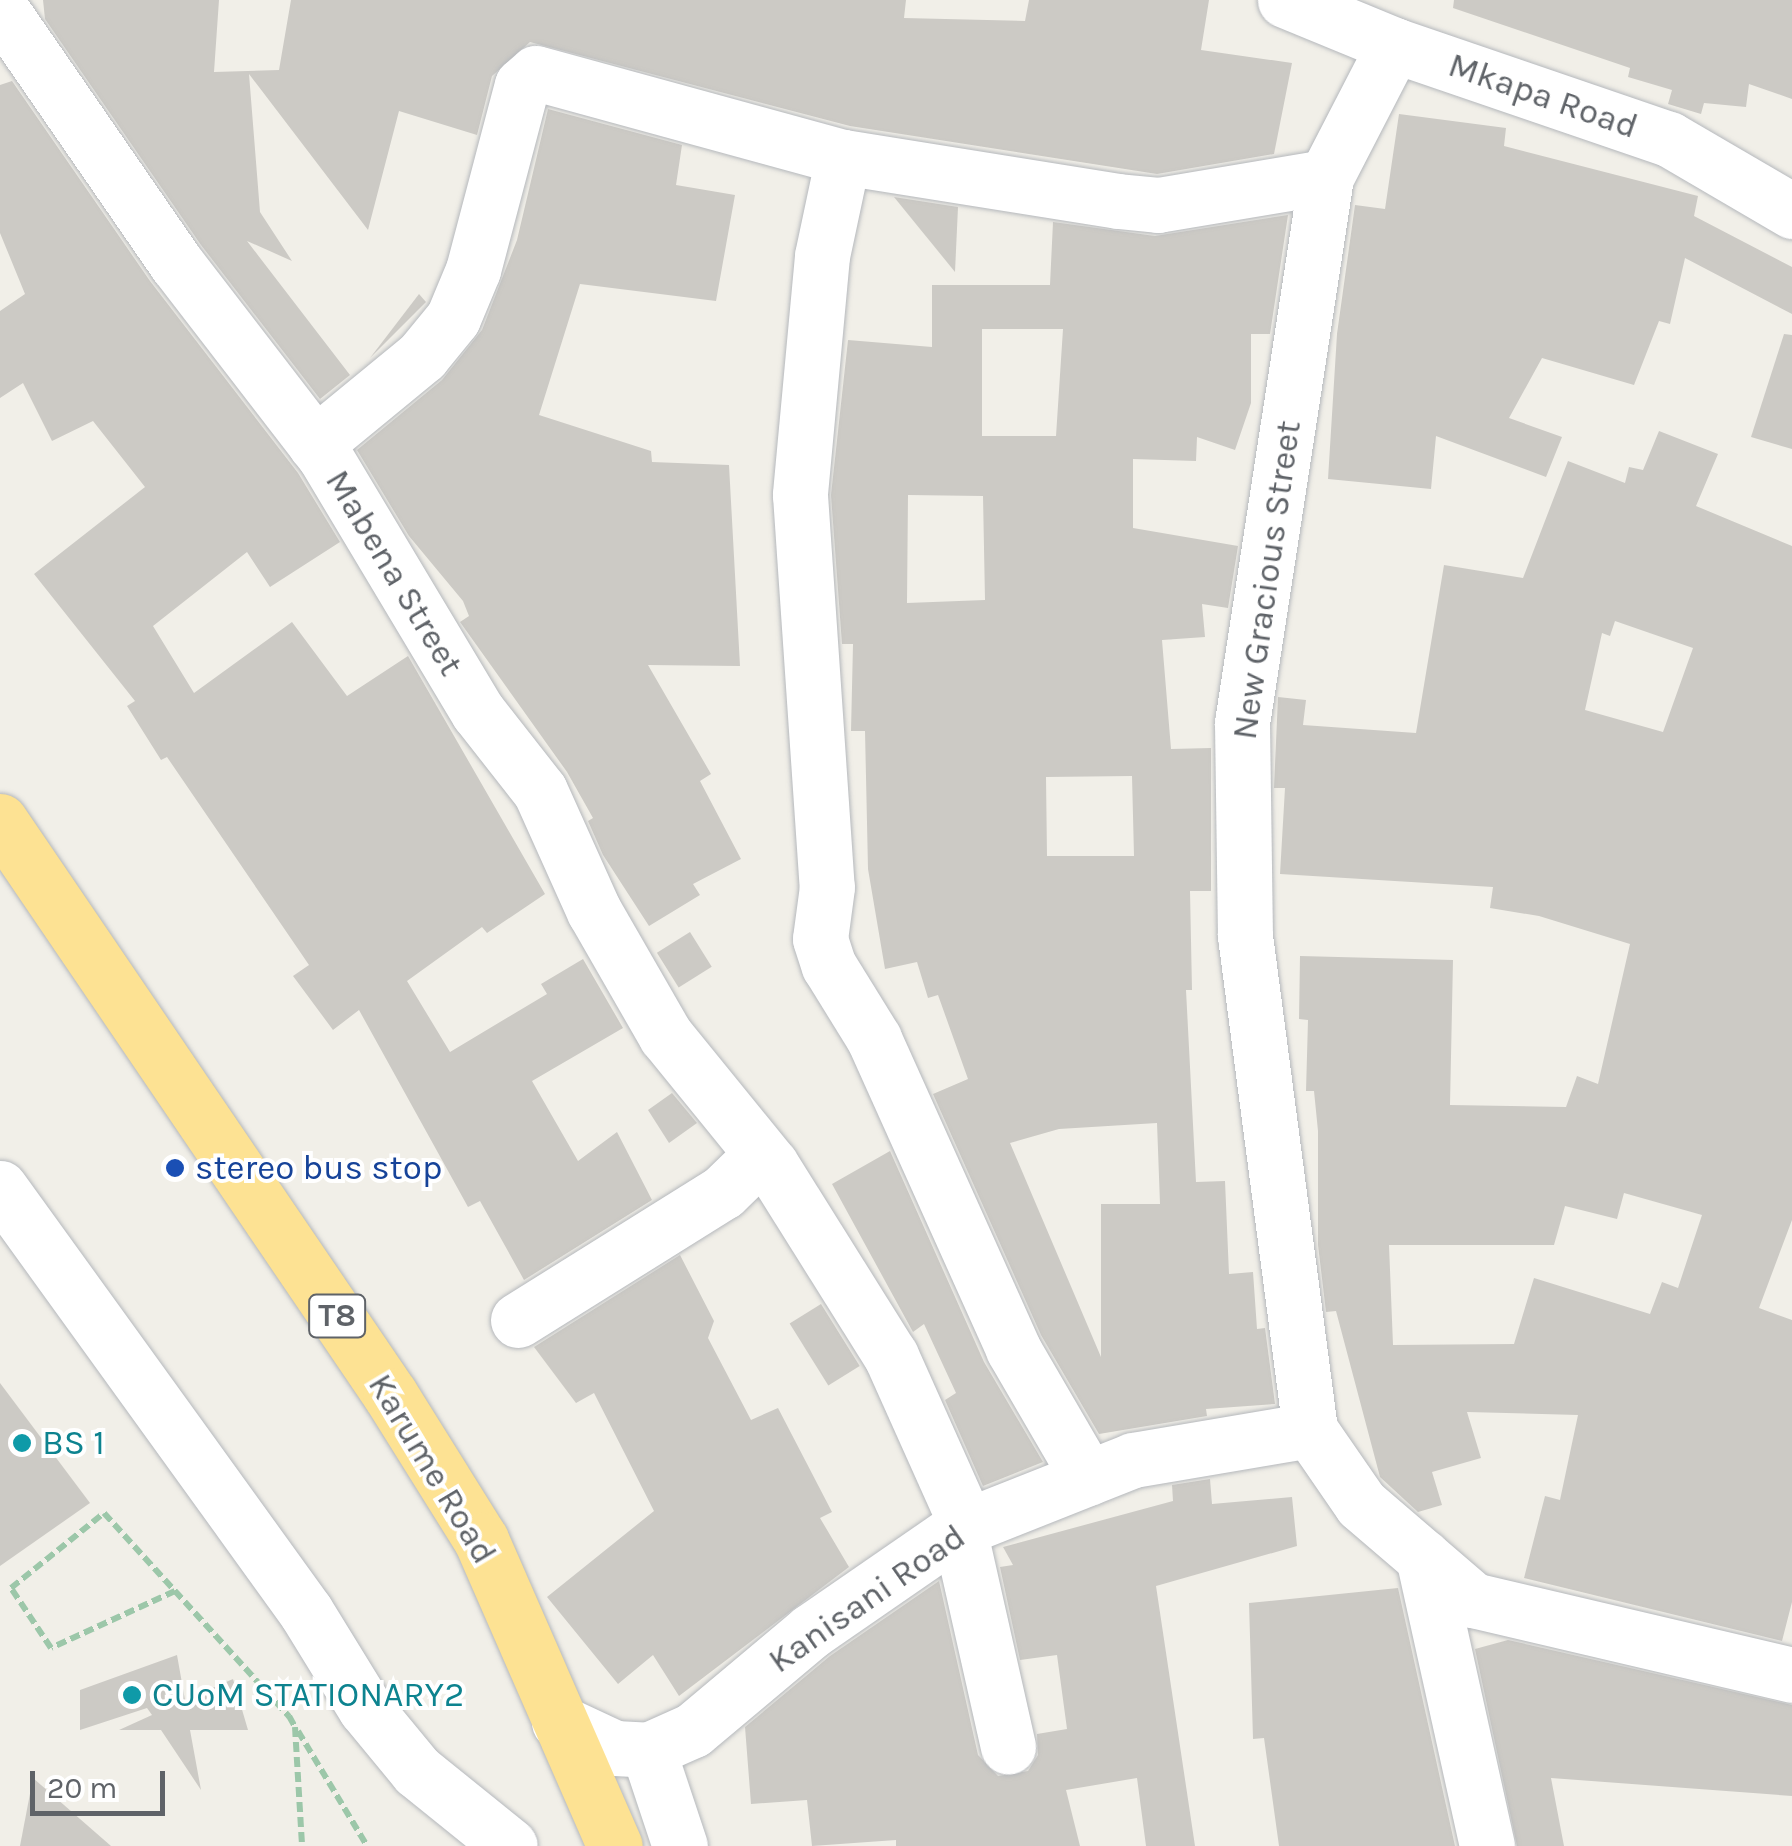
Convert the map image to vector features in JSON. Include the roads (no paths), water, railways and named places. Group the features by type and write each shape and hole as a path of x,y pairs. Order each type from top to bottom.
{"highway":[{"name":"Karume Road","path":"0,820 391,1396 481,1540 614,1846"}],"street":[{"name":"Mkapa Road","path":"1285,0 1394,45 1669,140 1792,211"},
{"name":"Mabena Street","path":"0,8 72,120 315,444 478,712 540,792 594,910 666,1036 766,1160 891,1356 963,1528 1008,1748"},
{"name":"New Gracious Street","path":"1310,1430 1245,936 1242,722 1326,177 1394,45"},
{"path":"315,444 422,356 454,318 473,270 526,76 550,74 844,157 1158,204 1326,177"},
{"path":"844,157 822,256 800,495 827,887 820,940 882,1055 1013,1348 1088,1478"},
{"path":"518,1320 724,1192 766,1160"},
{"path":"0,1188 294,1596 365,1708 430,1784 510,1846"},
{"path":"1310,1430 1362,1504 1473,1600 1792,1675"},
{"name":"Kanisani Road","path":"648,1750 692,1730 811,1631 963,1528 1133,1460 1310,1430"},
{"path":"1422,1557 1488,1846"},
{"path":"560,1722 614,1748 648,1750 680,1846"}],"place":[{"name":"stereo bus stop","path":"175,1168"},
{"name":"BS 1","path":"22,1443"},
{"name":"CUoM STATIONARY2","path":"132,1695"}]}
